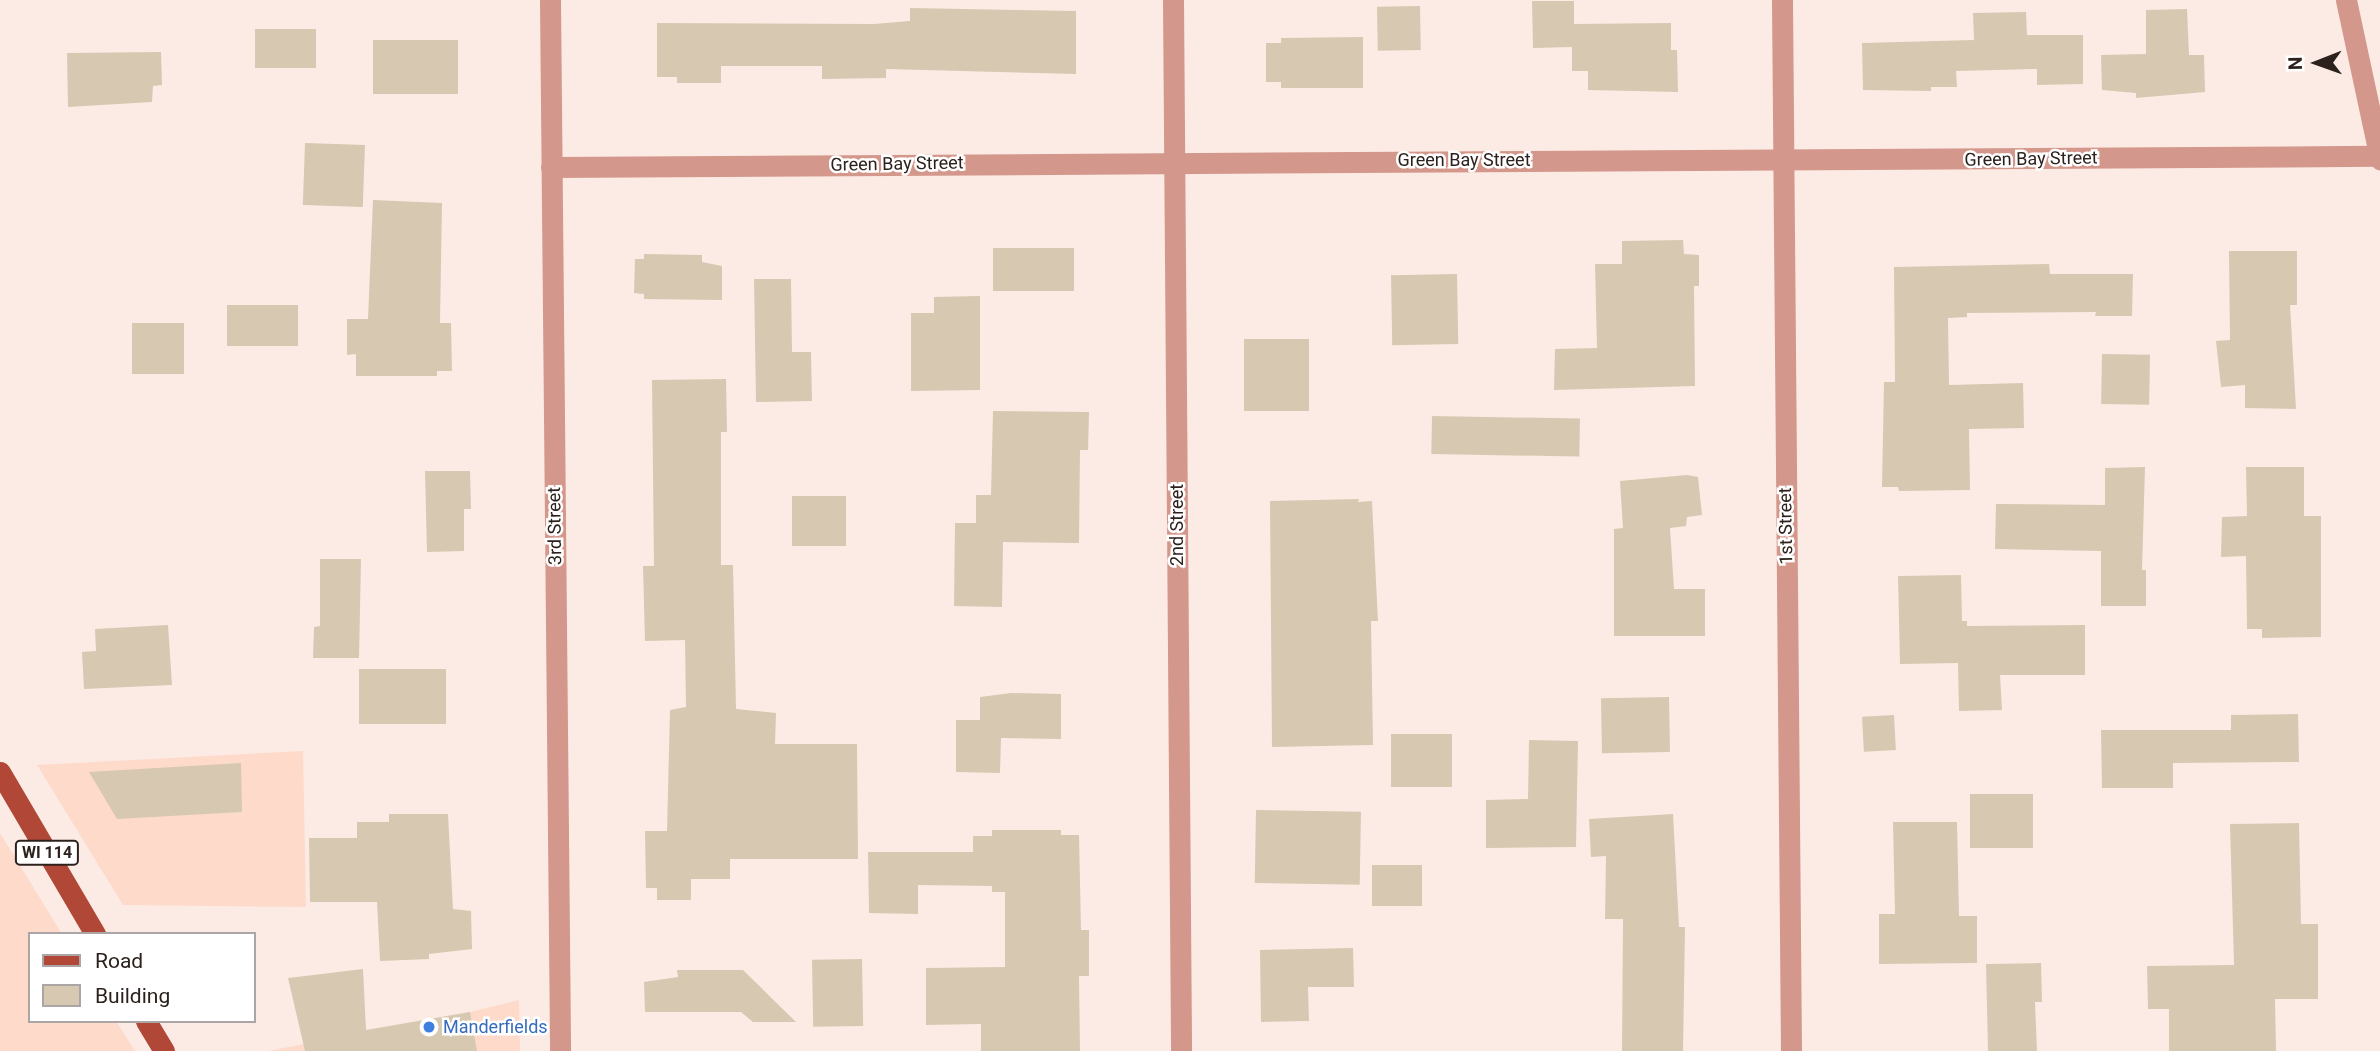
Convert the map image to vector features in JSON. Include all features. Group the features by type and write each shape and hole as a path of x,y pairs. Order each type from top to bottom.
{"main road":[{"name":"WI 114","path":"0,772 94,932"},
{"path":"147,1023 164,1051"}],"street":[{"name":"3rd Street","path":"550,0 560,1051"},
{"name":"2nd Street","path":"1174,0 1181,1051"},
{"name":"1st Street","path":"1782,0 1791,1051"},
{"path":"2346,0 2378,158"},
{"name":"Green Bay Street","path":"551,167 2378,158"}],"shaded area":[{"path":"303,751 306,907 123,905 37,765"},
{"path":"0,833 61,932 28,932 28,1023 117,1023 135,1051 0,1051"},
{"name":"Manderfields","path":"519,1000 520,1051 268,1051 470,1012"}],"building":[{"path":"1532,1 1574,1 1574,24 1671,23 1671,50 1677,50 1678,92 1588,90 1588,71 1572,71 1572,47 1533,48"},
{"path":"1420,6 1421,50 1378,51 1377,7"},
{"path":"910,8 1076,11 1076,74 886,69 886,78 822,79 822,66 721,66 721,83 677,83 677,77 657,77 657,23 874,24 910,21"},
{"path":"2187,9 2189,55 2204,55 2205,92 2136,98 2136,93 2102,90 2101,55 2146,54 2146,10"},
{"path":"2026,12 2027,35 2083,35 2083,84 2037,85 2037,69 1956,71 1957,87 1931,87 1931,91 1863,90 1862,43 1974,40 1973,13"},
{"path":"255,29 316,29 316,68 255,68"},
{"path":"1363,37 1363,88 1281,88 1281,82 1266,82 1266,43 1281,43 1281,38"},
{"path":"373,40 458,40 458,94 373,94"},
{"path":"161,52 162,85 153,86 152,102 68,107 67,53"},
{"path":"305,143 365,145 363,207 303,205"},
{"path":"373,200 442,203 440,323 451,323 452,371 437,371 437,376 356,376 356,354 347,355 347,319 368,319"},
{"path":"1683,240 1684,254 1699,255 1699,286 1694,286 1695,386 1554,390 1555,349 1597,348 1595,264 1622,264 1622,241"},
{"path":"993,248 1074,248 1074,291 993,291"},
{"path":"2229,251 2297,251 2297,305 2290,305 2296,409 2245,408 2245,385 2221,387 2216,341 2230,340"},
{"path":"644,254 702,255 702,262 722,266 722,300 644,299 644,294 634,293 635,259 644,259"},
{"path":"2049,264 2050,274 2133,274 2132,316 2095,316 2096,312 1967,313 1967,317 1948,318 1949,385 2023,383 2024,428 1969,429 1970,490 1899,491 1898,487 1882,487 1884,382 1895,382 1894,267"},
{"path":"1457,274 1458,344 1392,345 1391,275"},
{"path":"754,279 791,279 792,352 811,352 812,401 756,402"},
{"path":"980,296 980,390 911,391 911,313 934,313 934,297"},
{"path":"227,305 298,305 298,346 227,346"},
{"path":"132,323 184,323 184,374 132,374"},
{"path":"1244,339 1309,339 1309,411 1244,411"},
{"path":"2102,354 2150,355 2149,405 2101,404"},
{"path":"726,379 727,432 721,432 721,565 733,565 736,709 776,713 775,744 857,744 858,859 730,859 730,879 691,879 691,900 657,900 657,888 646,888 645,831 667,831 670,710 686,707 685,640 645,641 643,566 654,566 652,380"},
{"path":"993,411 1089,412 1088,450 1080,450 1079,543 1003,542 1002,607 954,606 955,523 976,523 976,495 991,495"},
{"path":"1432,416 1580,419 1579,457 1431,454"},
{"path":"2145,467 2142,570 2146,570 2146,606 2101,606 2101,551 1995,549 1996,504 2105,505 2105,468"},
{"path":"2246,467 2304,467 2304,516 2321,516 2321,637 2262,638 2262,629 2247,629 2246,556 2221,557 2222,517 2247,516"},
{"path":"425,471 470,471 471,509 464,509 464,551 427,552"},
{"path":"1687,475 1698,477 1702,515 1687,517 1686,526 1670,528 1674,589 1705,589 1705,636 1614,636 1614,529 1623,528 1620,481"},
{"path":"792,496 846,496 846,546 792,546"},
{"path":"1359,499 1358,502 1372,501 1378,621 1371,621 1373,745 1272,747 1270,501"},
{"path":"320,559 361,559 359,658 313,658 314,627 320,626"},
{"path":"1961,575 1962,621 1967,621 1967,626 2085,625 2085,675 2000,675 2002,710 1959,711 1958,663 1900,664 1898,576"},
{"path":"168,625 172,685 84,689 82,652 96,651 95,629"},
{"path":"359,669 446,669 446,724 359,724"},
{"path":"1011,693 1061,694 1061,739 1001,738 1000,773 956,772 956,720 980,720 980,697"},
{"path":"1669,697 1670,752 1602,753 1601,698"},
{"path":"2298,714 2299,762 2173,763 2173,788 2102,788 2101,730 2231,730 2231,715"},
{"path":"1894,715 1896,750 1864,752 1862,717"},
{"path":"1391,734 1452,734 1452,787 1391,787"},
{"path":"1529,740 1578,741 1576,847 1486,848 1486,800 1528,799"},
{"path":"241,763 242,812 117,819 89,772"},
{"path":"1970,794 2033,794 2033,848 1970,848"},
{"path":"1256,810 1361,812 1360,885 1255,883"},
{"path":"389,814 448,814 453,909 471,911 472,949 429,954 429,959 380,961 377,902 310,902 309,838 357,838 357,822 389,822"},
{"path":"1673,814 1679,927 1685,927 1683,1051 1622,1051 1623,919 1605,919 1606,856 1591,857 1589,819"},
{"path":"1893,822 1957,822 1959,916 1977,916 1977,963 1879,964 1879,914 1895,914"},
{"path":"2299,823 2301,924 2318,924 2318,999 2275,999 2276,1051 2169,1051 2169,1009 2148,1009 2147,966 2234,965 2230,824"},
{"path":"992,830 1061,830 1061,835 1079,835 1081,930 1089,930 1089,976 1079,976 1080,1051 981,1051 981,1024 926,1025 926,968 1005,967 1005,892 992,892 992,886 918,885 918,914 869,913 868,852 973,852 973,836 992,836"},
{"path":"1372,865 1422,865 1422,906 1372,906"},
{"path":"1353,948 1354,987 1308,987 1309,1021 1261,1022 1260,950"},
{"path":"862,959 863,1026 813,1027 812,960"},
{"path":"2041,963 2042,1002 2035,1002 2037,1051 1988,1051 1986,964"},
{"path":"363,969 366,1030 470,1012 477,1051 305,1051 288,978"},
{"path":"677,970 743,970 796,1022 753,1022 741,1012 645,1012 644,982 678,977"}],"place":[{"name":"Manderfields","path":"429,1027"}]}
